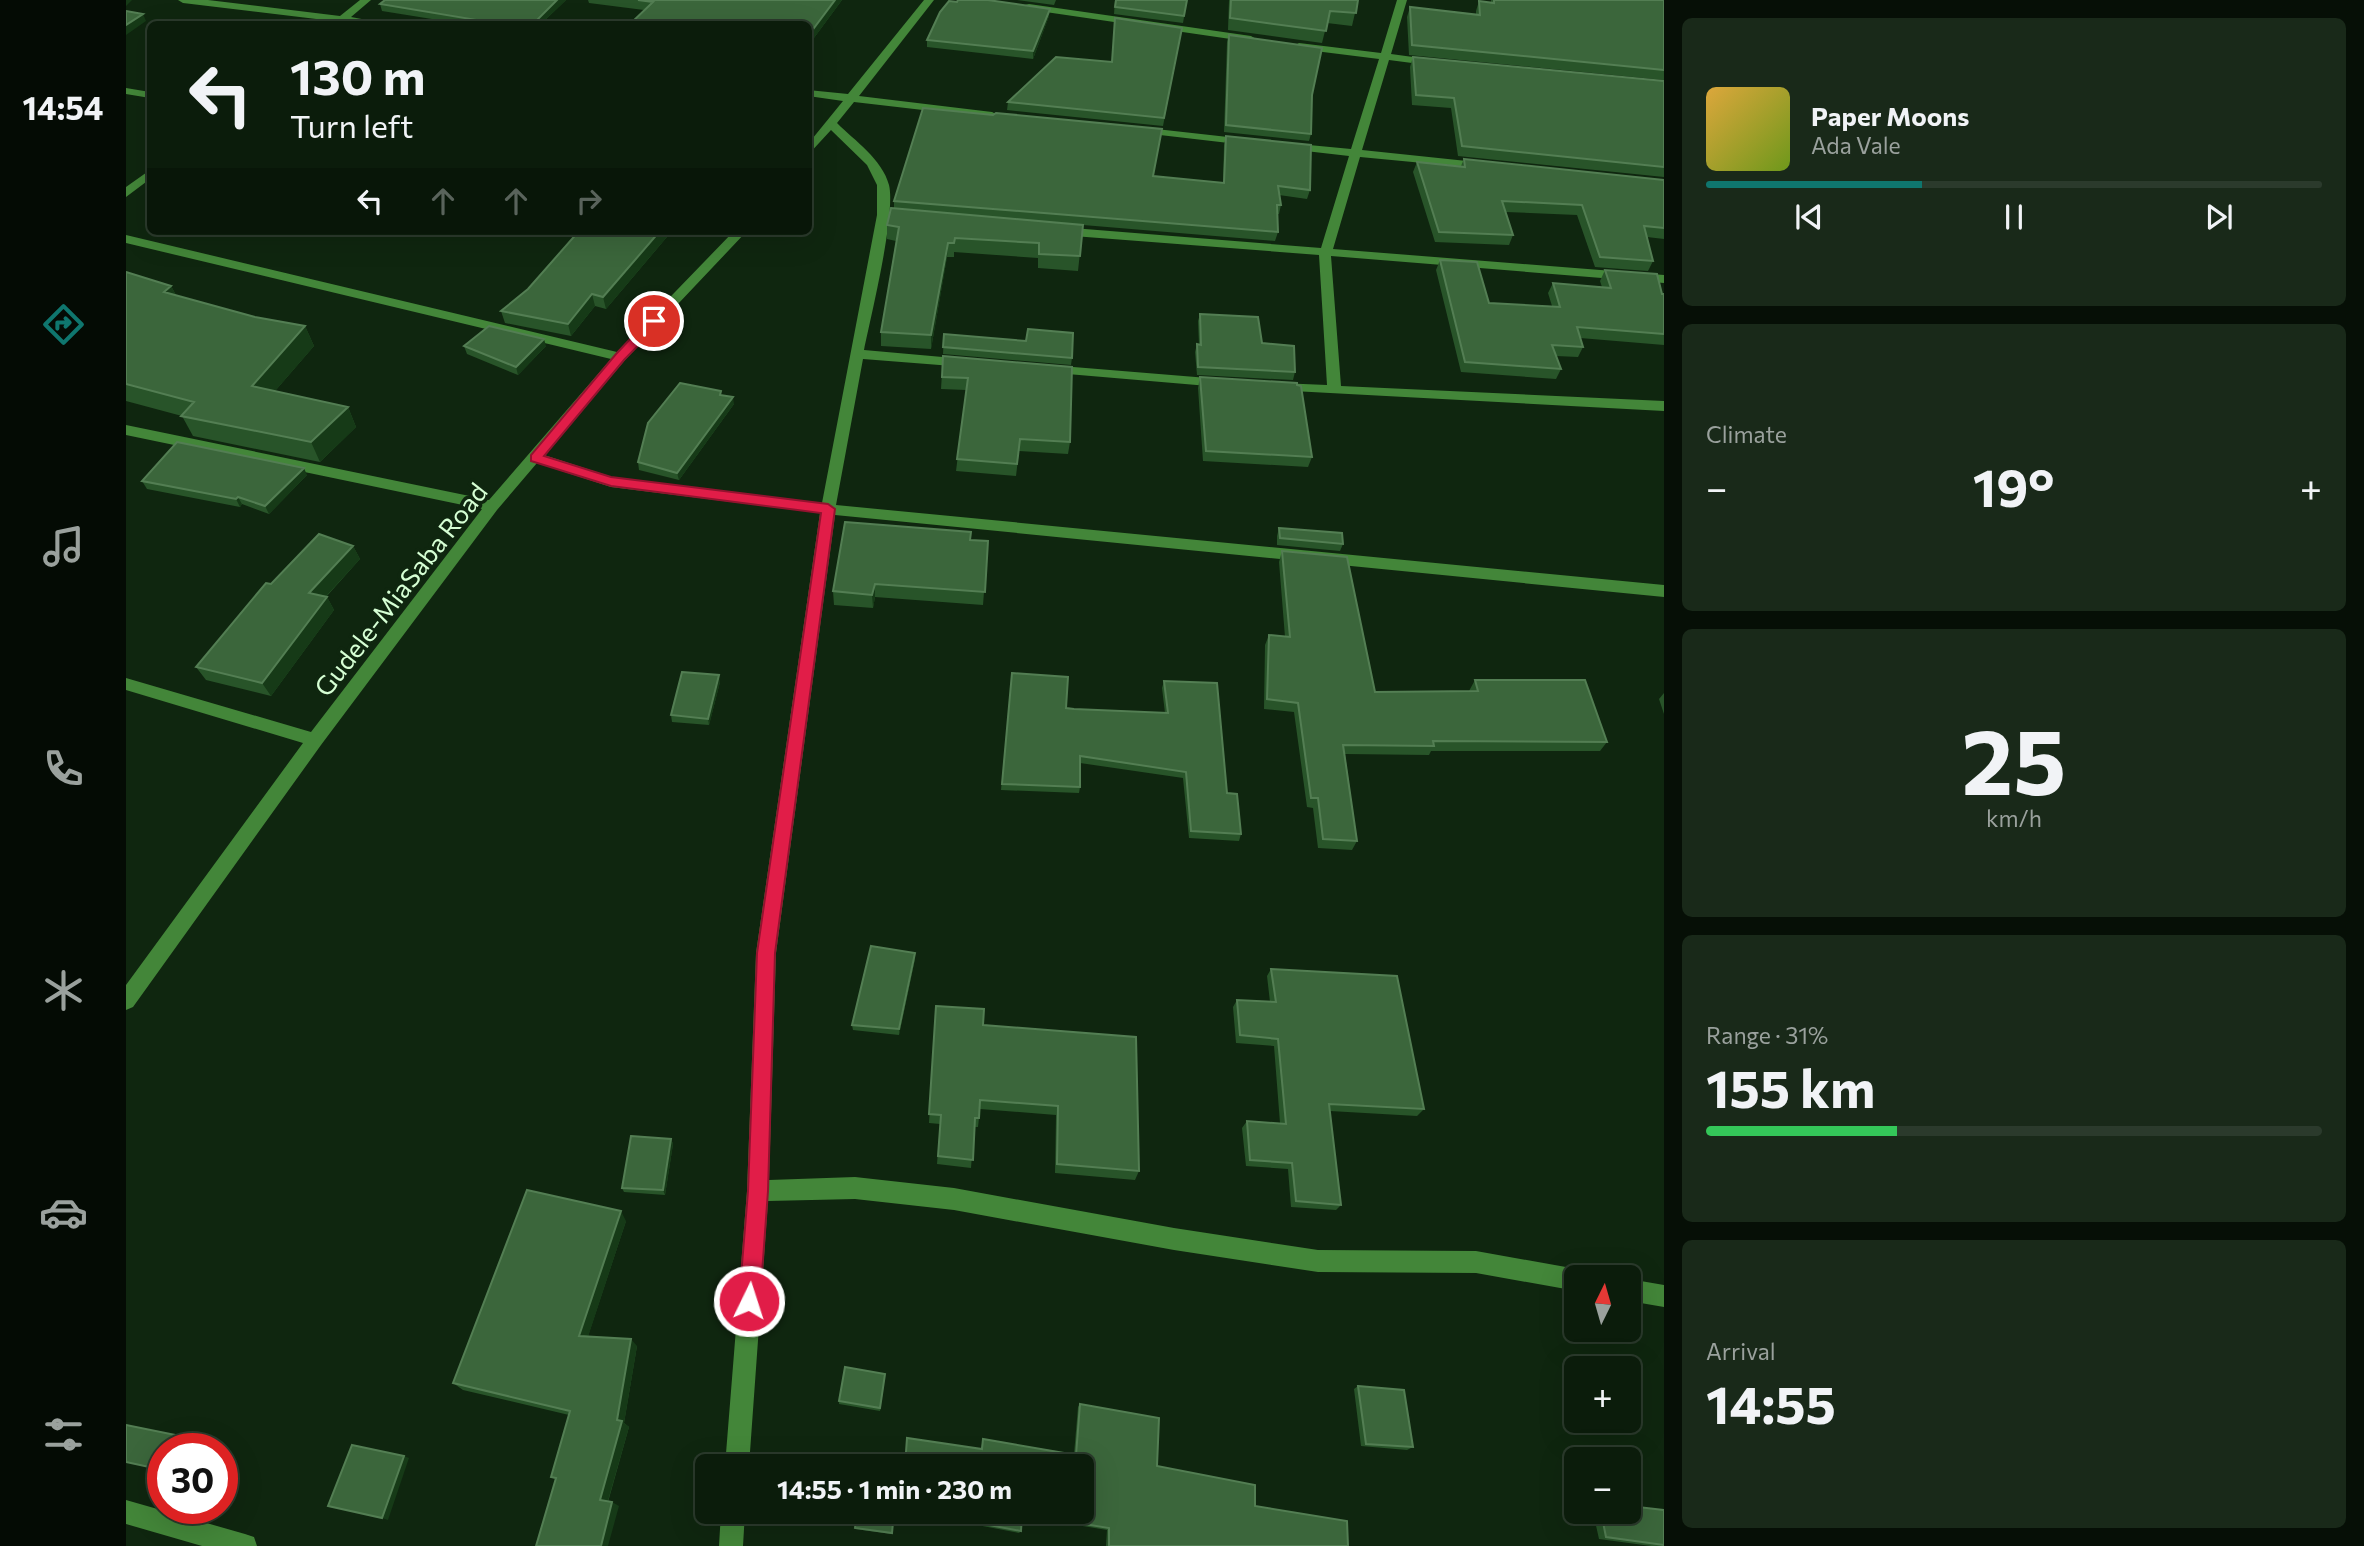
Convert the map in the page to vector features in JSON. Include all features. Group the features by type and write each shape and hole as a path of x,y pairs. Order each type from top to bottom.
{"street":[{"path":"183,0 332,21"},
{"path":"340,21 366,0"},
{"path":"913,0 928,1"},
{"path":"1334,390 1325,254 1402,0"},
{"path":"812,147 928,1"},
{"path":"1017,6 1261,41"},
{"path":"1288,45 1450,65"},
{"path":"126,91 147,94"},
{"path":"812,94 1001,116"},
{"path":"738,1454 758,1191 766,953 828,509 857,354 890,216 883,185 872,163 831,124"},
{"path":"1124,129 1261,143"},
{"path":"1274,145 1503,168"},
{"path":"126,193 147,176"},
{"path":"1049,230 1664,279"},
{"name":"Gudele-MiaSaba Road","path":"126,1001 315,740 492,506 620,357 737,235"},
{"path":"126,239 620,357"},
{"path":"857,354 980,364"},
{"path":"1035,368 1238,384"},
{"path":"1265,386 1664,406"},
{"path":"126,430 492,506"},
{"path":"536,458 611,482 828,509 1664,591"},
{"path":"126,684 315,740"},
{"path":"758,1191 855,1188 954,1199 1174,1239 1318,1261 1476,1262 1564,1278"},
{"path":"1642,1292 1664,1296"},
{"path":"126,1513 245,1546"},
{"path":"731,1546 732,1524"}],"building":[{"path":"385,0 557,0 536,21 476,21 380,4"},
{"path":"638,0 835,0 812,31 812,21 633,21 653,2"},
{"path":"988,0 1050,9 1033,51 927,40 940,12 949,1"},
{"path":"1116,0 1187,0 1184,16 1115,7"},
{"path":"1231,0 1358,0 1356,13 1330,11 1326,31 1230,18"},
{"path":"1494,0 1664,0 1664,70 1412,45 1410,7 1480,15 1479,1 1494,3"},
{"path":"126,11 143,14 126,25"},
{"path":"1115,18 1182,28 1164,118 1008,102 1056,57 1112,62"},
{"path":"1229,35 1322,48 1312,95 1311,134 1226,125"},
{"path":"1413,57 1664,81 1664,167 1462,146 1454,98 1416,95"},
{"path":"923,108 1162,129 1153,176 1224,183 1226,136 1311,145 1310,190 1278,186 1281,205 1277,205 1278,232 894,201"},
{"path":"1464,159 1664,180 1664,228 1644,226 1653,261 1600,257 1582,205 1502,201 1513,235 1439,232 1417,162 1465,167"},
{"path":"891,208 1083,225 1080,256 1039,254 1039,243 955,238 954,243 948,243 931,335 881,332 899,227 887,225"},
{"path":"575,235 657,235 603,297 592,294 568,324 501,311 528,289"},
{"path":"1440,260 1477,262 1489,303 1560,307 1553,283 1611,288 1605,270 1657,274 1664,294 1664,334 1577,327 1583,347 1552,345 1561,369 1465,362"},
{"path":"126,272 171,286 164,292 255,317 305,326 252,386 348,407 311,442 181,416 194,402 126,384"},
{"path":"1200,314 1258,317 1262,343 1294,346 1295,372 1198,367 1197,344 1201,345"},
{"path":"489,326 544,339 516,367 464,346"},
{"path":"1028,329 1073,333 1072,358 943,347 944,334 1026,341"},
{"path":"943,356 1072,367 1070,442 1020,439 1017,464 957,459 968,378 942,377"},
{"path":"1200,377 1297,383 1301,386 1312,457 1206,451"},
{"path":"680,383 721,391 720,395 733,397 677,473 638,462 648,423"},
{"path":"177,442 304,468 265,506 238,497 236,499 142,481"},
{"path":"845,522 971,532 970,540 988,541 985,592 875,584 872,595 833,591"},
{"path":"1279,528 1342,533 1343,544 1280,538"},
{"path":"319,534 353,546 309,593 327,597 262,683 196,667 266,583 271,584"},
{"path":"1282,551 1347,557 1375,692 1478,691 1475,680 1585,680 1607,742 1433,741 1434,746 1343,745 1357,841 1323,839 1318,798 1311,798 1298,703 1267,699 1269,635 1290,637"},
{"path":"682,672 719,675 708,719 671,715"},
{"path":"1012,673 1068,677 1066,708 1074,709 1168,713 1164,681 1217,683 1227,793 1237,794 1241,834 1191,831 1186,772 1080,756 1080,787 1002,784"},
{"path":"871,946 915,953 899,1029 852,1025"},
{"path":"1271,969 1397,976 1424,1109 1329,1104 1341,1205 1296,1201 1292,1163 1250,1160 1247,1121 1286,1124 1278,1039 1240,1035 1237,1000 1276,1002"},
{"path":"936,1006 984,1009 983,1025 1136,1037 1139,1171 1057,1164 1058,1106 980,1100 979,1118 975,1118 973,1160 938,1156 941,1115 929,1114"},
{"path":"631,1136 671,1139 663,1190 622,1188"},
{"path":"527,1190 621,1211 579,1336 631,1339 617,1420 622,1421 600,1500 612,1502 601,1546 536,1546 556,1478 551,1477 570,1411 453,1383"},
{"path":"845,1367 885,1374 880,1408 839,1401"},
{"path":"1358,1386 1404,1390 1413,1447 1366,1444"},
{"path":"1080,1404 1159,1418 1157,1466 1255,1485 1255,1506 1347,1521 1348,1546 1109,1546 1109,1528 1084,1524 1094,1524 1094,1454 1076,1454"},
{"path":"126,1425 166,1433 147,1433 147,1467 126,1462"},
{"path":"907,1438 982,1449 983,1439 1070,1454 906,1454"},
{"path":"352,1445 404,1456 382,1518 328,1506"},
{"path":"1641,1507 1664,1510 1664,1545 1606,1537 1603,1524 1641,1524"},
{"path":"856,1524 893,1524 892,1533 855,1528"},
{"path":"984,1524 1021,1524 1021,1531"}],"route":[{"path":"654,321 620,357 536,458 611,482 828,509 766,953 758,1191 749,1301"}]}
